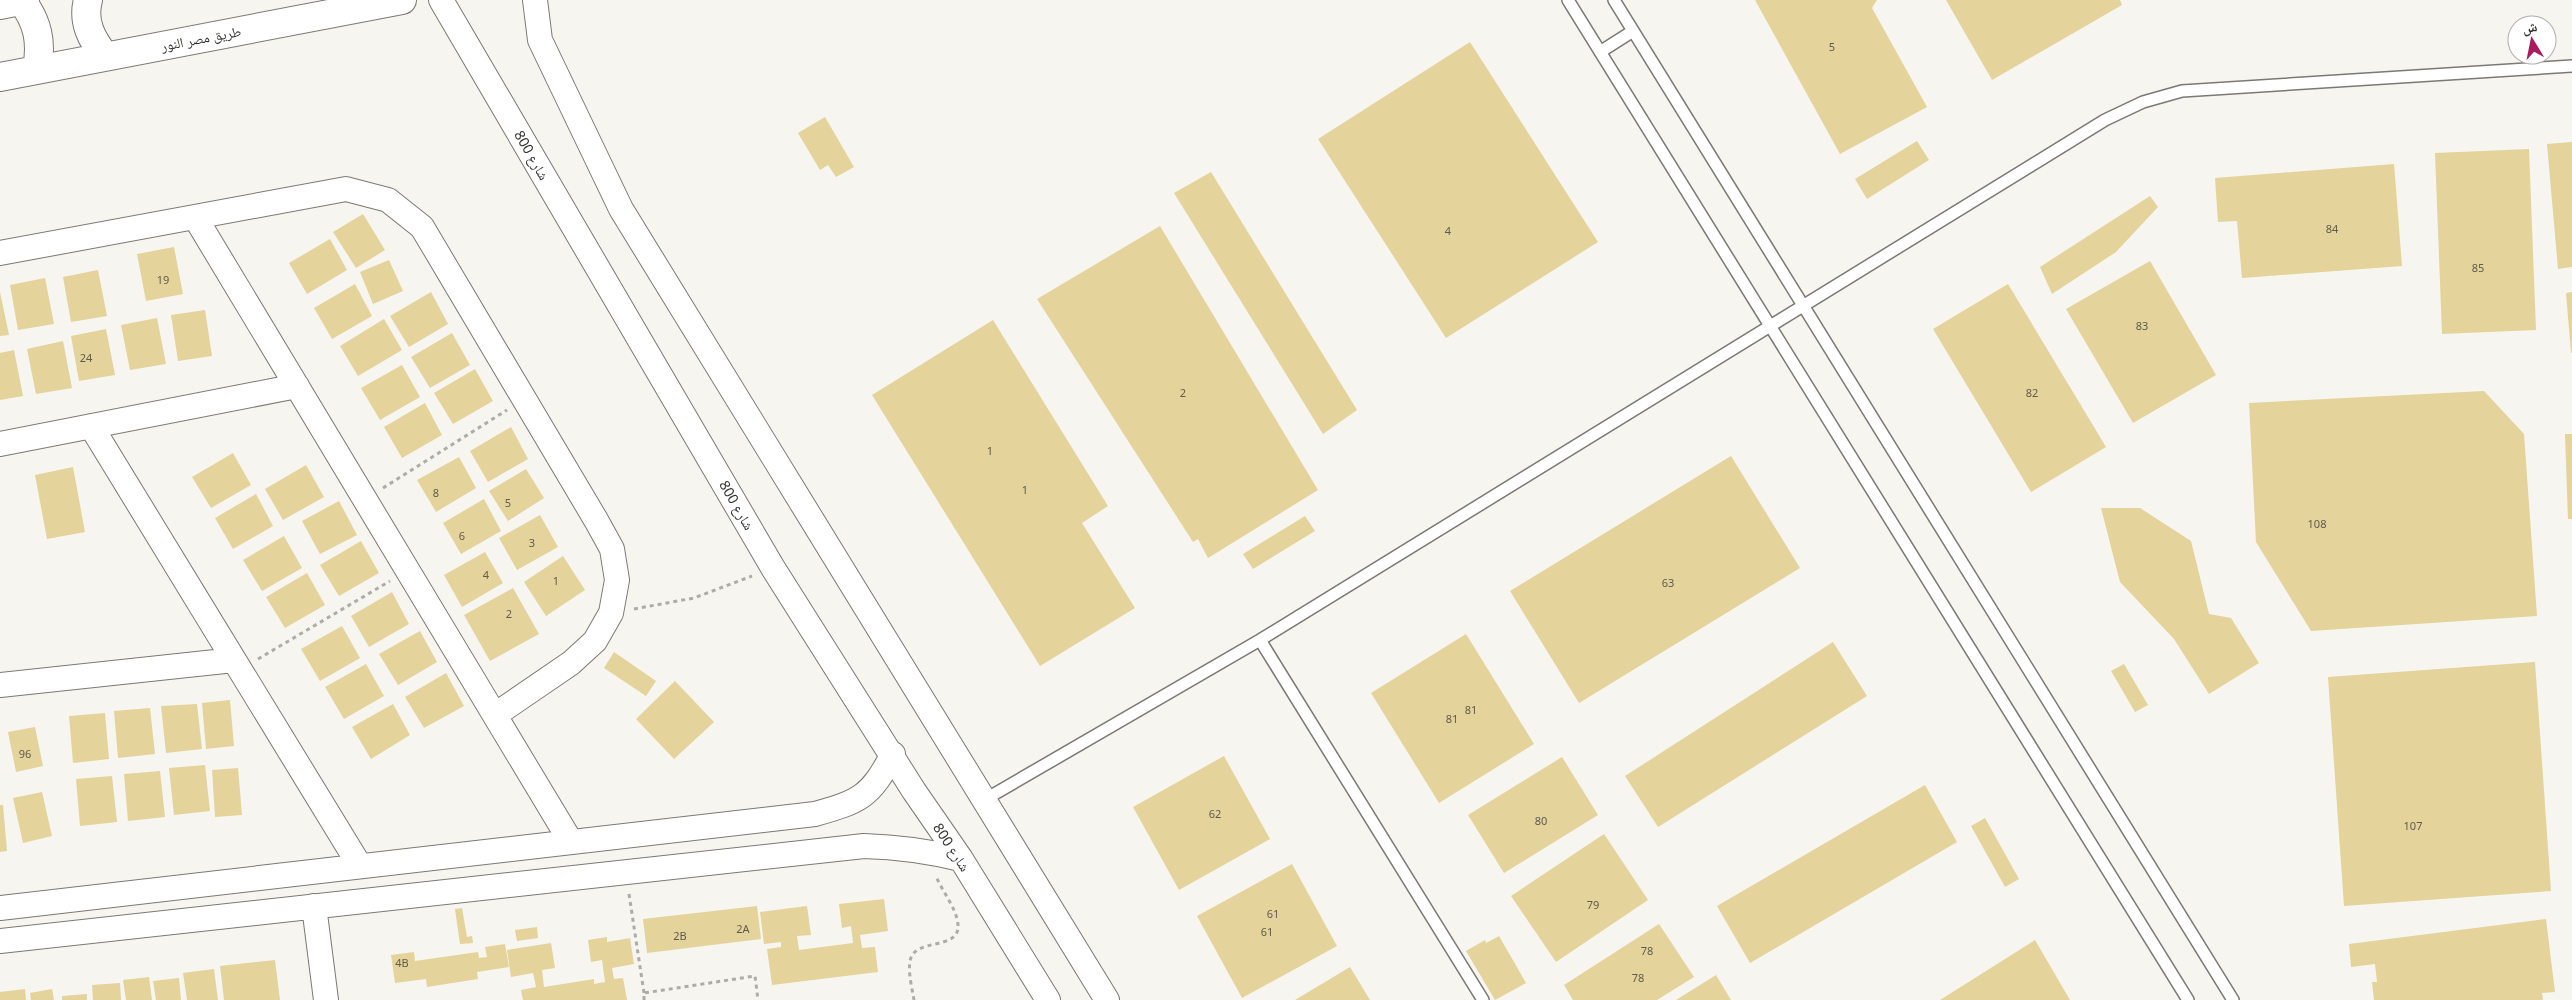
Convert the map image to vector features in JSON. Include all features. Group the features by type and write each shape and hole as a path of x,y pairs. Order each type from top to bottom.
{"street":[{"path":"0,5 23,0 33,16 39,33 40,51 37,70"},
{"path":"88,0 87,24 93,42 105,56"},
{"name":"طريق مصر النور","path":"0,77 402,0"},
{"name":"شارع 800","path":"441,0 773,568 893,754 914,791 961,859 1048,1000"},
{"path":"535,0 540,40 621,208 1107,1000"},
{"path":"0,253 346,189 388,200 422,227 612,549 617,580 611,613 595,641 571,663 494,715"},
{"path":"195,217 571,842"},
{"path":"0,444 297,386"},
{"path":"91,426 360,866"},
{"path":"0,686 237,665"},
{"path":"0,908 815,814 849,805 866,793 877,784 893,754"},
{"path":"0,940 864,846 897,846 961,859"},
{"path":"314,906 326,1000"}],"lane":[{"path":"1568,0 2188,1000"},
{"path":"1614,0 2233,1000"},
{"path":"1600,52 1633,31"},
{"path":"984,800 1260,640 2105,120 2143,102 2182,90 2572,66"},
{"path":"1260,640 1482,1000"}],"path":[{"path":"365,500 524,399"},
{"path":"611,613 694,598 773,568"},
{"path":"237,665 408,570"},
{"path":"914,1000 910,968 912,956 921,948 947,941 955,936 959,928 957,918 935,875 929,851"},
{"path":"626,871 644,1000"},
{"path":"644,992 754,976 758,1000"}],"building":[{"path":"1755,0 1877,0 1872,8 1927,107 1840,154"},
{"path":"1946,0 2120,0 2122,5 1992,80"},
{"path":"1470,42 1598,242 1446,338 1318,139"},
{"path":"825,117 854,167 836,177 828,165 820,170 798,133"},
{"path":"1917,141 1929,160 1867,199 1855,179"},
{"path":"2572,142 2572,267 2558,269 2547,144"},
{"path":"2529,149 2536,330 2442,334 2435,153"},
{"path":"2394,164 2402,266 2242,278 2237,221 2218,222 2215,178"},
{"path":"1211,172 1357,410 1323,434 1174,193"},
{"path":"2150,196 2158,207 2116,252 2052,294 2040,267"},
{"path":"363,214 385,250 356,268 333,232"},
{"path":"1160,226 1318,490 1208,558 1198,539 1193,542 1037,299"},
{"path":"330,239 347,270 307,294 289,263"},
{"path":"174,247 183,294 146,301 137,254"},
{"path":"389,260 403,291 373,304 360,272"},
{"path":"2150,261 2216,375 2133,423 2066,309"},
{"path":"98,270 107,316 71,322 63,277"},
{"path":"45,278 54,324 18,330 10,285"},
{"path":"355,284 372,316 332,339 314,308"},
{"path":"2008,284 2106,447 2031,492 1933,329"},
{"path":"0,292 9,335 0,336"},
{"path":"431,292 448,324 409,347 390,316"},
{"path":"2572,292 2572,352 2571,353 2566,293"},
{"path":"205,310 212,356 178,361 171,315"},
{"path":"157,318 166,364 130,370 121,325"},
{"path":"384,319 402,350 358,376 340,346"},
{"path":"993,320 1108,506 1082,523 1135,608 1040,666 872,395"},
{"path":"106,329 115,375 79,381 71,336"},
{"path":"452,333 470,365 430,388 411,357"},
{"path":"63,341 72,388 36,394 27,349"},
{"path":"14,350 23,396 0,400 0,353"},
{"path":"402,365 420,397 380,420 361,388"},
{"path":"475,369 493,401 453,424 434,393"},
{"path":"2484,391 2524,434 2537,616 2311,631 2256,542 2249,403"},
{"path":"425,403 442,435 402,458 384,427"},
{"path":"511,427 528,459 488,482 470,451"},
{"path":"2565,434 2572,434 2572,519 2568,519"},
{"path":"233,453 251,485 211,508 192,477"},
{"path":"1731,456 1800,568 1579,703 1510,591"},
{"path":"459,457 476,488 436,512 417,480"},
{"path":"306,465 324,497 283,520 265,489"},
{"path":"73,467 85,532 47,539 35,475"},
{"path":"526,469 544,498 508,521 489,491"},
{"path":"256,494 273,526 233,549 215,518"},
{"path":"484,499 501,531 461,554 443,523"},
{"path":"339,501 357,535 320,554 302,521"},
{"path":"2101,508 2140,508 2191,541 2209,614 2231,618 2259,663 2209,694 2174,639 2120,582"},
{"path":"540,515 558,547 517,570 499,538"},
{"path":"1305,516 1315,531 1253,569 1243,554"},
{"path":"284,536 302,568 262,591 243,560"},
{"path":"361,541 379,573 339,596 320,565"},
{"path":"485,552 503,583 462,607 444,575"},
{"path":"563,556 585,590 546,616 524,582"},
{"path":"307,573 325,605 285,628 266,597"},
{"path":"513,588 539,634 490,661 464,615"},
{"path":"392,592 409,624 369,647 351,616"},
{"path":"342,626 360,658 320,681 301,649"},
{"path":"420,631 437,662 398,685 379,654"},
{"path":"1466,634 1534,744 1439,803 1371,693"},
{"path":"1833,642 1867,696 1658,827 1625,776"},
{"path":"614,652 656,681 646,696 604,668"},
{"path":"2535,662 2551,891 2344,906 2328,677"},
{"path":"366,664 384,696 344,719 325,687"},
{"path":"2124,664 2148,705 2135,712 2111,671"},
{"path":"446,673 464,706 424,728 405,697"},
{"path":"675,681 714,722 674,759 636,719"},
{"path":"230,700 234,746 206,749 202,703"},
{"path":"197,704 202,749 166,753 161,706"},
{"path":"393,704 410,735 371,759 352,727"},
{"path":"150,708 155,754 118,758 114,711"},
{"path":"105,713 109,759 73,763 69,716"},
{"path":"35,727 43,766 16,772 8,732"},
{"path":"1224,756 1270,839 1179,890 1133,807"},
{"path":"1562,757 1598,815 1504,873 1468,815"},
{"path":"205,765 210,811 174,815 169,768"},
{"path":"238,768 242,815 215,817 212,770"},
{"path":"160,771 165,817 128,821 124,774"},
{"path":"112,776 117,822 80,826 76,779"},
{"path":"1925,785 1957,842 1750,963 1717,906"},
{"path":"42,792 52,836 23,843 13,798"},
{"path":"0,805 3,805 7,851 0,852"},
{"path":"1985,818 2019,879 2005,887 1971,826"},
{"path":"1604,834 1648,900 1556,962 1511,896"},
{"path":"1292,864 1337,946 1242,998 1197,916"},
{"path":"884,899 888,931 860,935 862,948 875,947 878,972 772,985 767,949 781,947 781,942 764,944 760,912 807,906 811,935 797,936 799,950 853,943 851,926 842,928 839,904"},
{"path":"757,906 761,939 647,953 643,919"},
{"path":"462,908 467,937 472,936 473,943 460,944 455,909"},
{"path":"2546,919 2555,992 2542,993 2543,1000 2374,1000 2372,982 2377,982 2375,964 2351,967 2349,944"},
{"path":"1659,924 1694,977 1657,1000 1573,1000 1564,985"},
{"path":"537,927 538,938 517,941 515,930"},
{"path":"1499,936 1526,983 1495,1000 1466,951 1485,940 1486,943"},
{"path":"607,937 607,942 630,938 634,964 612,968 614,979 623,978 627,1000 523,1000 521,990 536,987 533,973 511,977 507,950 551,943 555,968 542,970 544,987 594,979 594,984 605,982 602,960 591,962 588,940"},
{"path":"2035,940 2070,1000 1940,1000"},
{"path":"505,944 509,967 477,972 478,979 427,987 426,979 395,983 391,955 414,952 415,961 478,952 479,958 487,957 485,947"},
{"path":"275,960 280,1000 224,1000 220,966"},
{"path":"1350,967 1370,1000 1295,1000"},
{"path":"214,969 218,1000 187,1000 183,973"},
{"path":"1716,975 1731,1000 1676,1000"},
{"path":"149,977 152,1000 126,1000 123,980"},
{"path":"179,978 181,1000 156,1000 153,981"},
{"path":"120,983 121,1000 93,1000 92,985"},
{"path":"25,989 26,1000 0,1000 0,992"},
{"path":"52,989 54,1000 31,1000 30,993"},
{"path":"87,994 87,1000 62,1000 62,996"}]}
